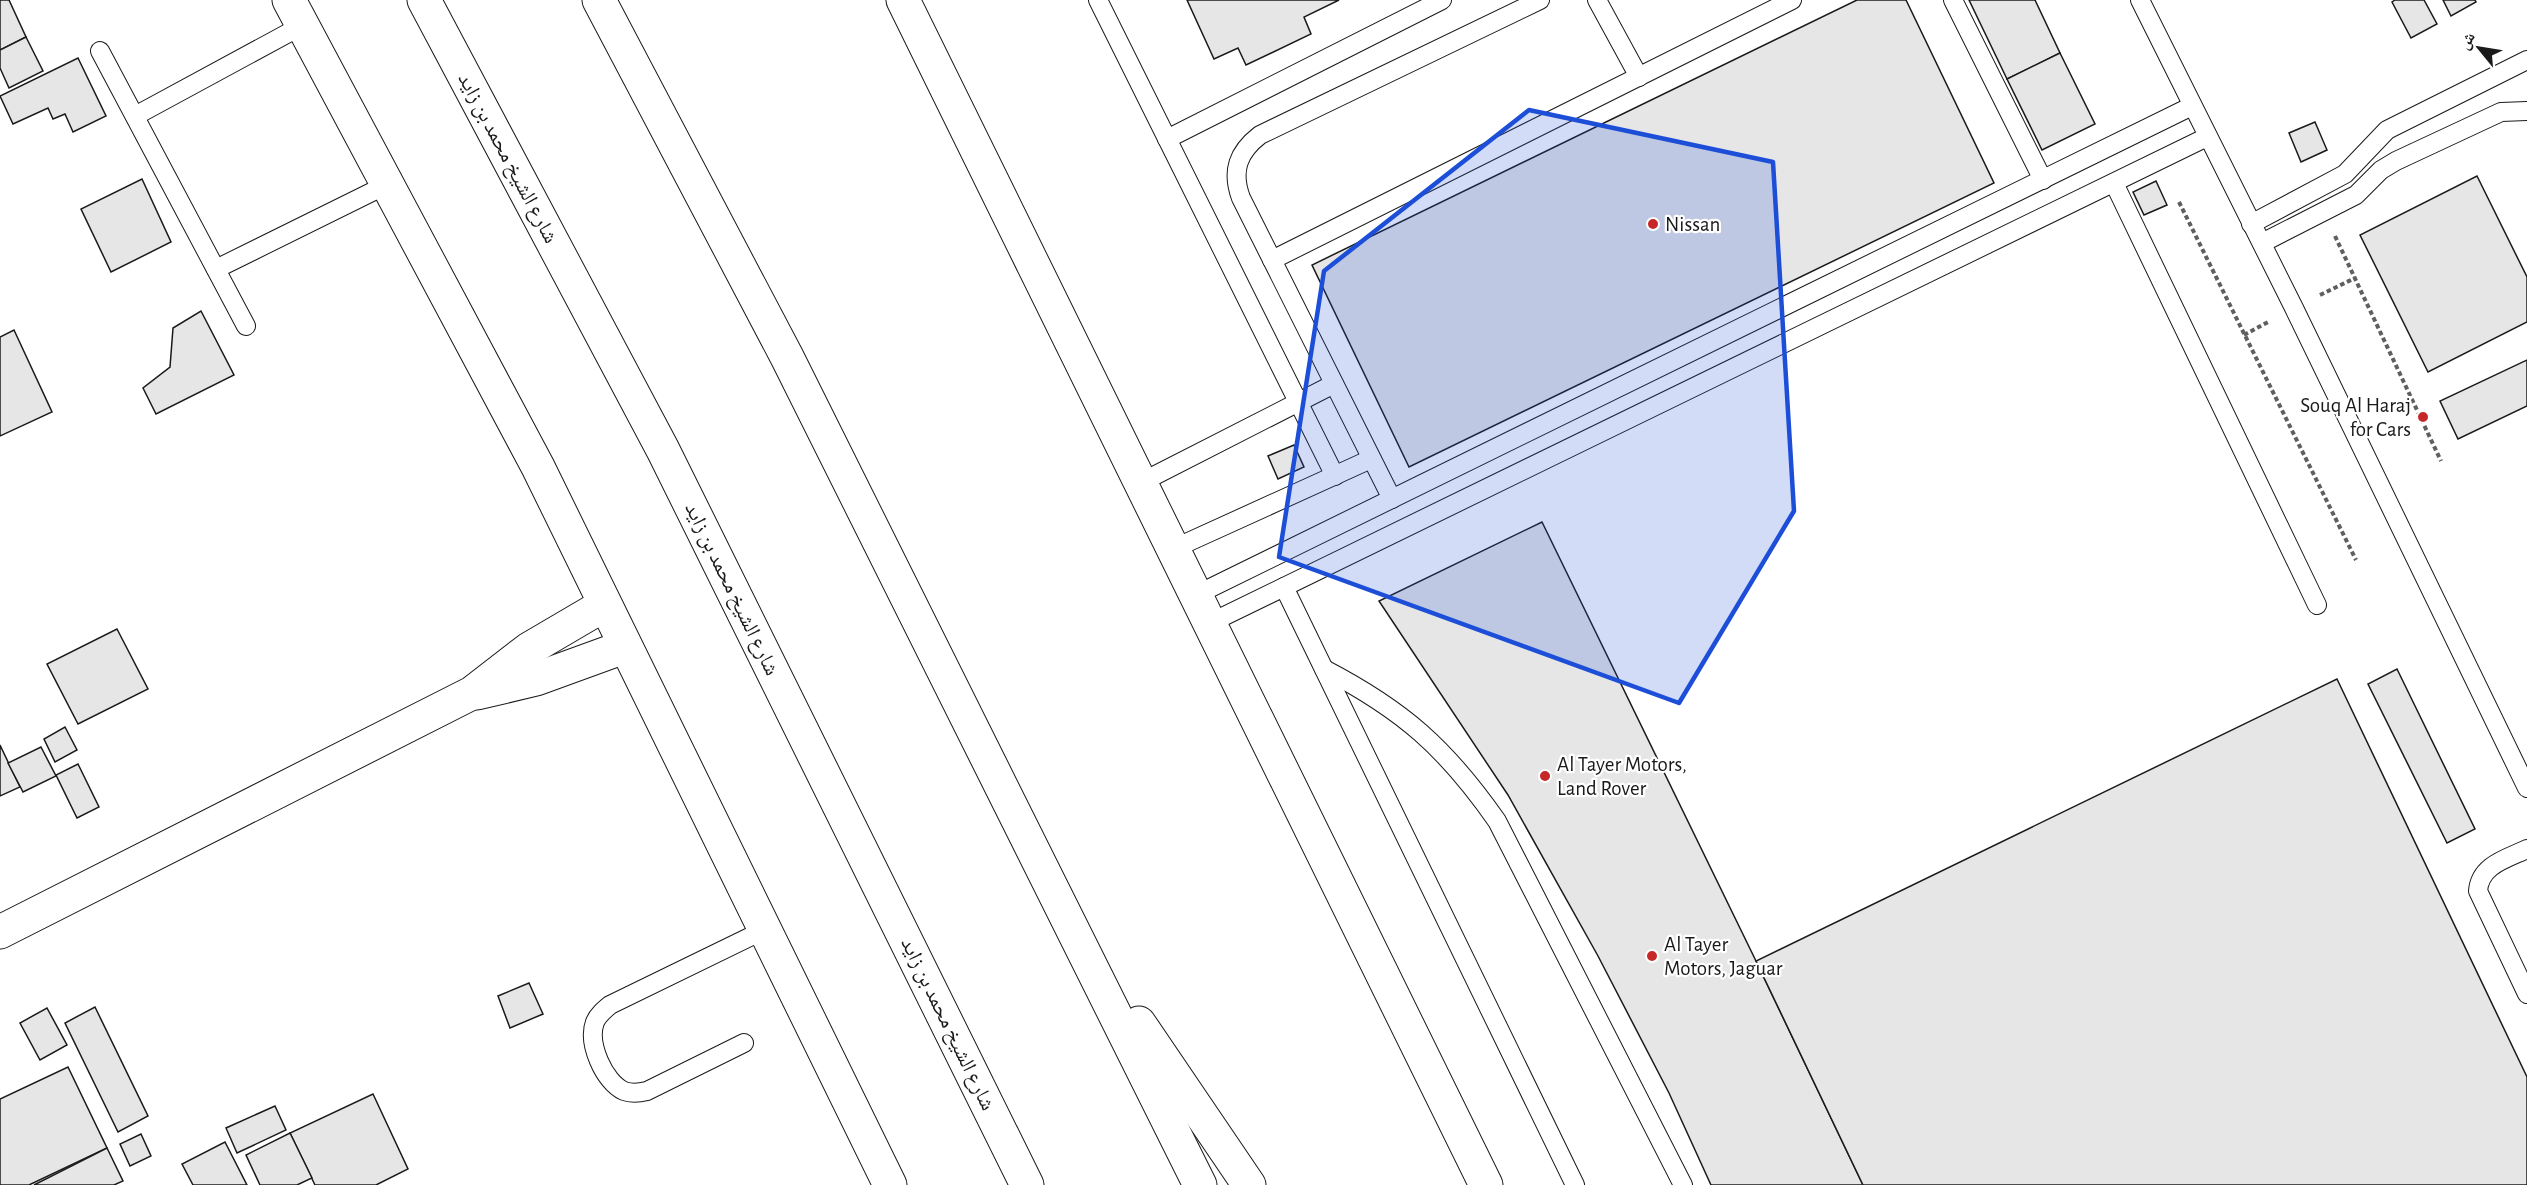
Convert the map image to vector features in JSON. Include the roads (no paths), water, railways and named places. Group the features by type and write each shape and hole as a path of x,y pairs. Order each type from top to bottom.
{"main road":[{"name":"شارع الشيخ محمد بن زايد","path":"424,0 663,450 1027,1185"},
{"path":"599,0 787,357 1200,1185"},
{"path":"903,0 1486,1185"},
{"path":"296,13 538,467 624,647 890,1185"},
{"path":"0,932 472,693 529,649 604,605"},
{"path":"472,693 536,679 624,647"},
{"path":"1070,921 1249,1185"}],"lane":[{"path":"1098,0 1335,476"},
{"path":"1167,139 1442,0"},
{"path":"1392,499 1272,260 1236,184 1235,169 1240,155 1260,135 1518,5 1540,0"},
{"path":"1597,0 1639,77"},
{"path":"1272,260 1792,0"},
{"path":"1953,0 2043,180"},
{"path":"2140,0 2262,243 2527,788"},
{"path":"135,116 296,13"},
{"path":"100,51 246,326"},
{"path":"2251,224 2345,174 2386,130 2527,60"},
{"path":"1202,609 1392,499 2192,106"},
{"path":"2262,243 2355,195 2381,170 2396,161 2501,112 2527,111"},
{"path":"1202,609 1284,587 2207,137"},
{"path":"2114,183 2317,604"},
{"path":"216,269 388,184"},
{"path":"1140,483 1334,384"},
{"path":"1173,549 1371,459"},
{"path":"1284,587 1575,1185"},
{"path":"1324,669 1366,691 1404,717 1439,747 1470,783 1497,821 1683,1185"},
{"path":"2527,849 2485,870 2479,880 2478,891 2527,994"},
{"path":"744,1043 647,1091 636,1094 626,1091 608,1077 594,1047 592,1035 601,1013 610,1005 764,930"}],"place":[{"name":"Nissan","path":"1653,224"},
{"name":"Souq Al Haraj for Cars","path":"2423,417"},
{"name":"Al Tayer Motors, Land Rover","path":"1545,776"},
{"name":"Al Tayer Motors, Jaguar","path":"1652,956"}]}
